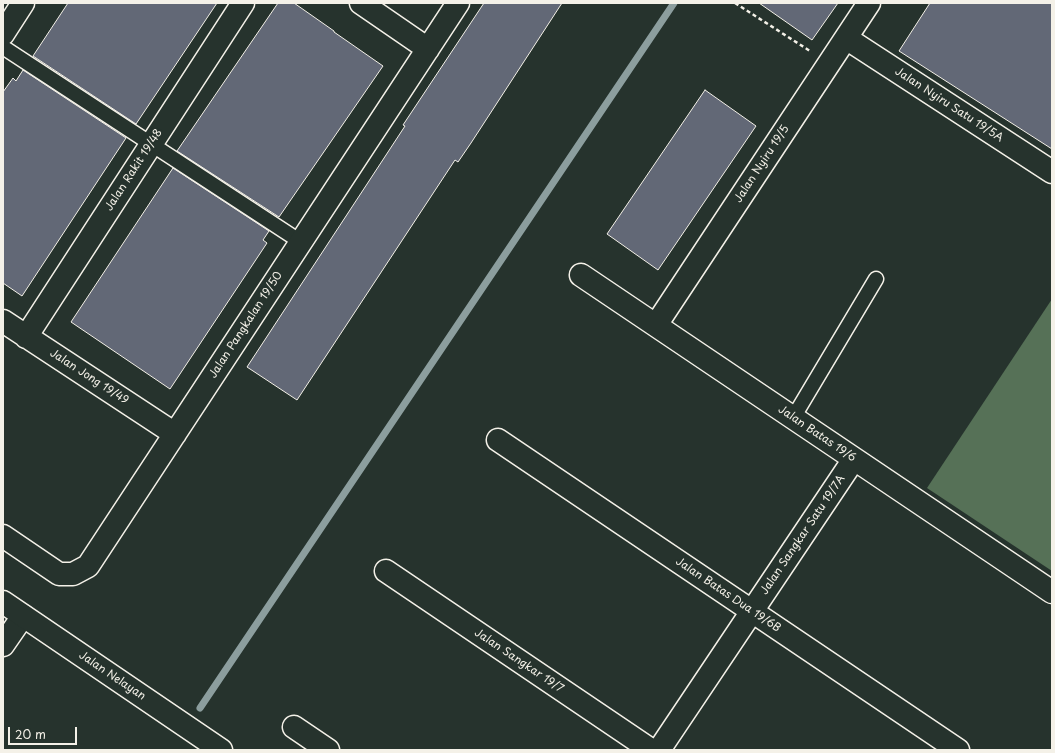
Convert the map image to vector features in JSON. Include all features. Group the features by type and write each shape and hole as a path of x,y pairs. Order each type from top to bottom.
{"street":[{"path":"3,34 24,3"},
{"name":"Jalan Rakit 19/48","path":"26,336 243,3"},
{"path":"360,3 428,49"},
{"name":"Jalan Pangkalan 19/50","path":"3,536 59,574 73,574 88,566 458,3"},
{"name":"Jalan Nyiru 19/5","path":"656,325 869,3"},
{"name":"Jalan Nyiru Satu 19/5A","path":"846,38 1052,172"},
{"name":"Jalan Batas 19/6","path":"581,275 1052,592"},
{"name":"Jalan Jong 19/49","path":"3,321 175,434"},
{"name":"Jalan Batas Dua 19/6B","path":"498,440 958,750"},
{"name":"Jalan Sangkar Satu 19/7A","path":"659,750 854,459"},
{"name":"Jalan Sangkar 19/7","path":"386,571 651,750"},
{"name":"Jalan Nelayan","path":"3,602 221,750"},
{"path":"3,645 22,616"},
{"path":"294,727 328,750"}],"lane":[{"path":"3,47 301,242"},
{"path":"793,418 876,279"}],"path":[{"path":"735,3 829,63"}],"green space":[{"path":"1052,299 1052,571 927,488"}],"building":[{"path":"68,3 217,3 136,124 33,56"},
{"path":"278,3 294,3 383,66 279,217 177,151"},
{"path":"484,3 562,3 471,143 458,162 455,160 297,400 247,367 405,126 403,125"},
{"path":"759,3 838,3 812,40"},
{"path":"930,3 1052,3 1052,149 899,51"},
{"path":"23,70 126,138 22,296 3,283 3,92 13,78 16,81"},
{"path":"705,90 756,126 658,270 607,234"},
{"path":"173,168 269,231 263,240 267,243 170,389 71,322"}],"waterway":[{"path":"200,708 674,3"}]}
